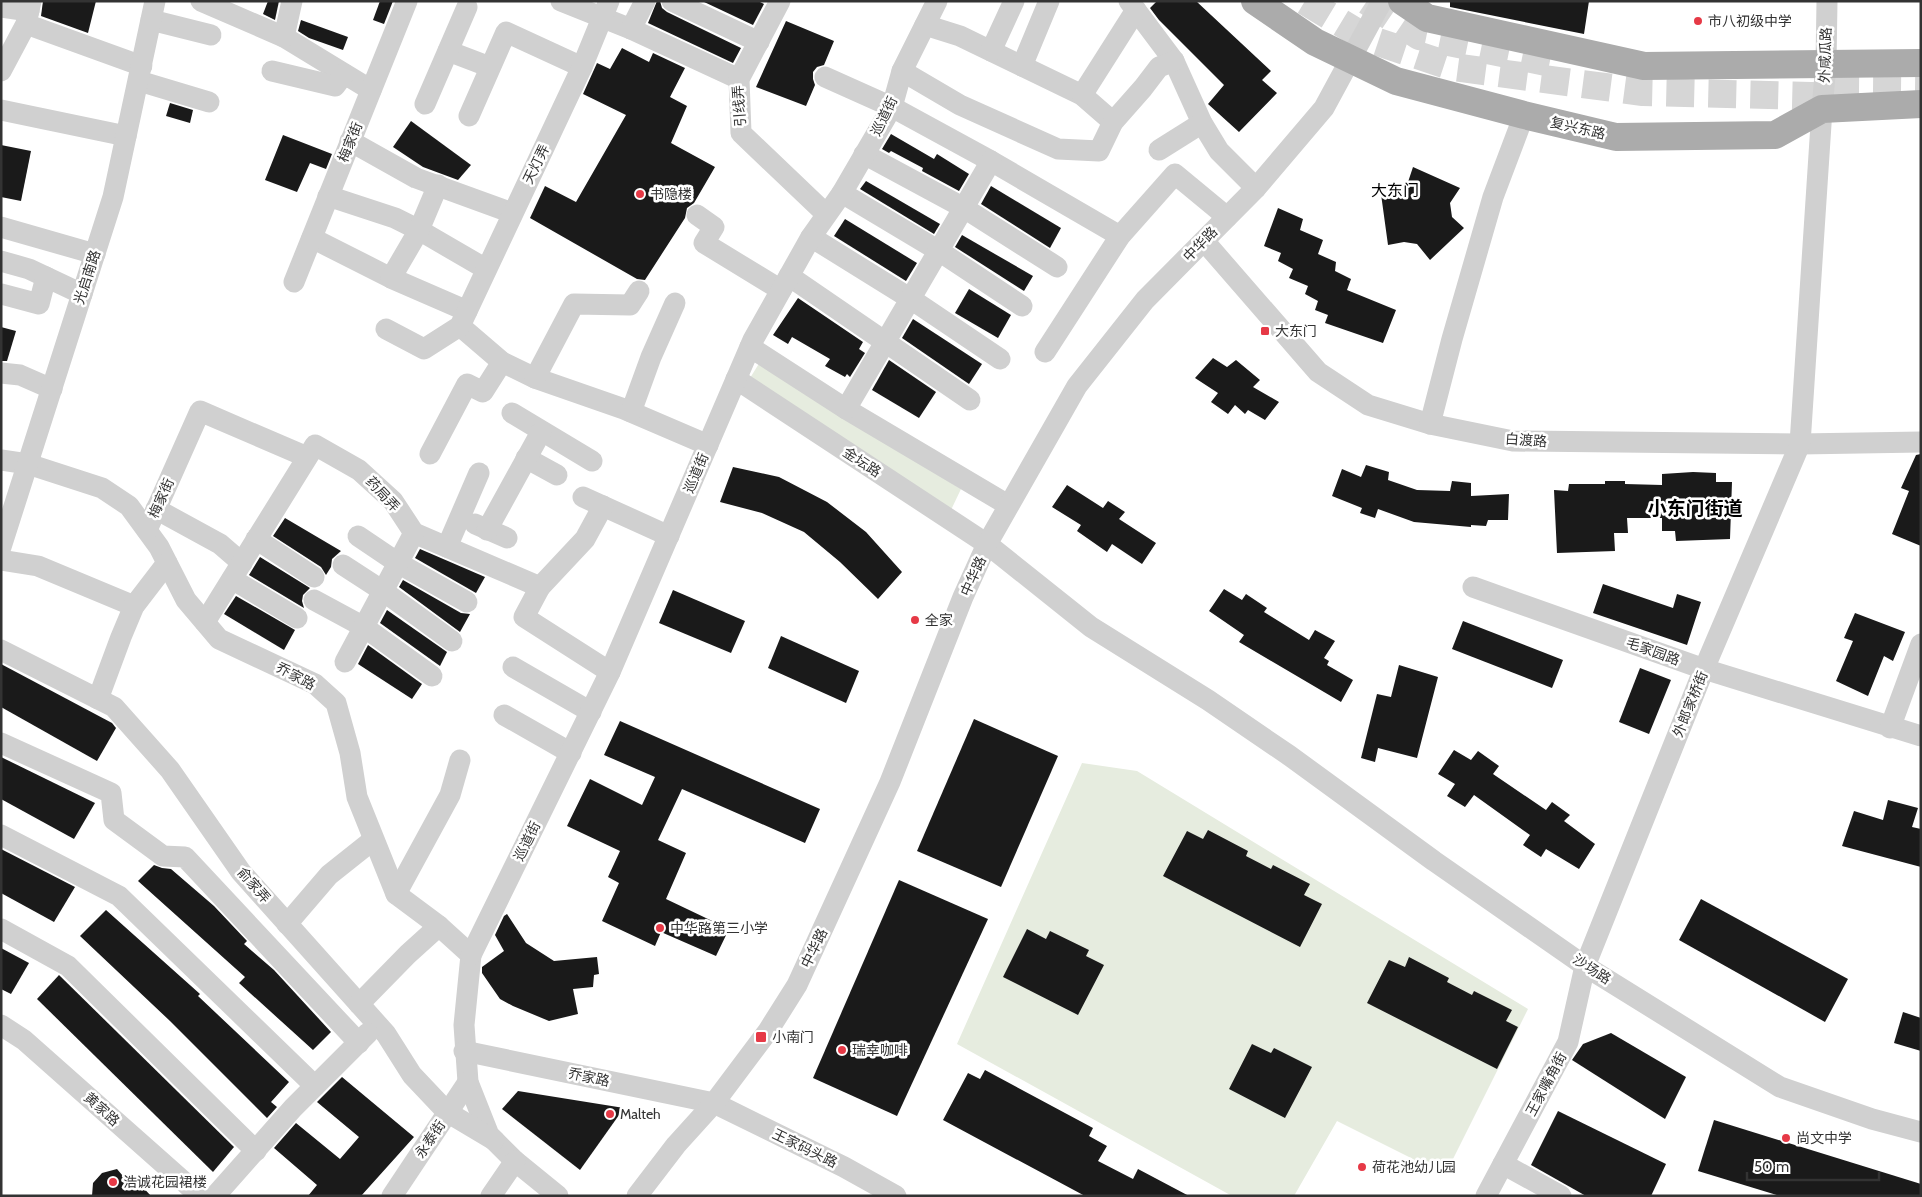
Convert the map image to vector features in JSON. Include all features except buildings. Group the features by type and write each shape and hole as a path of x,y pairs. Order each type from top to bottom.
{"main road":[{"name":"复兴东路","path":"1256,1 1315,42 1396,81 1616,137 1775,135 1822,108 1921,104"},
{"path":"1402,1 1428,18 1644,66 1921,63"}],"street":[{"path":"201,1 284,37 371,90"},
{"path":"284,37 292,1"},
{"name":"梅家街","path":"294,282 407,1"},
{"name":"引线弄","path":"561,1 606,10 631,29 739,80 741,133 826,214"},
{"path":"631,29 645,1"},
{"path":"672,1 759,42"},
{"path":"739,80 780,1"},
{"name":"巡道街","path":"471,955 610,672 750,347 811,236 842,193 892,107 902,71 937,1"},
{"path":"991,51 1014,1"},
{"path":"1022,66 1049,1"},
{"name":"中华路","path":"637,1196 676,1145 714,1102 768,1031 797,985 890,782 963,598 987,544 1077,386 1145,300 1256,188 1324,108 1382,1"},
{"name":"外咸瓜路","path":"1800,444 1826,64 1826,1"},
{"path":"1082,95 1132,6 1174,61 1202,123 1219,151 1256,188"},
{"path":"1,7 29,12 112,53 140,73 208,102"},
{"path":"425,104 467,7"},
{"name":"天灯弄","path":"463,319 582,66 606,10"},
{"path":"153,11 211,35"},
{"name":"光启南路","path":"1,547 113,197 153,11"},
{"path":"1,71 29,12"},
{"path":"925,25 960,36 1082,95 1113,122"},
{"path":"469,116 506,32 582,66"},
{"path":"448,51 490,67"},
{"path":"902,71 960,105 1058,149 1099,151 1113,122 1143,88 1159,66 1174,61"},
{"path":"272,71 335,86 344,74"},
{"path":"825,76 892,107 991,161 1120,236"},
{"path":"1,110 126,136"},
{"path":"1430,424 1492,197 1524,115"},
{"path":"1159,150 1202,123"},
{"path":"350,141 416,178 512,213"},
{"path":"864,154 964,208 1057,267"},
{"path":"846,409 991,161"},
{"path":"1045,352 1120,236 1175,174 1227,217"},
{"path":"391,278 419,230 438,185"},
{"path":"842,193 939,251 1022,306"},
{"path":"328,196 395,218 486,269"},
{"path":"697,215 714,227 704,243 785,283 885,342 970,400"},
{"path":"1,228 94,254"},
{"path":"811,236 911,298 1000,359"},
{"path":"312,238 391,278 463,319 502,362 535,378 631,412 708,445"},
{"name":"白渡路","path":"1204,241 1318,372 1368,405 1430,424 1513,441 1800,444 1921,442"},
{"path":"1,261 28,269 82,294"},
{"path":"1,294 39,304 46,277"},
{"path":"535,378 574,304 630,305 639,291"},
{"path":"631,412 651,357 676,303"},
{"path":"386,329 424,349 463,319"},
{"path":"750,347 846,409 1008,505"},
{"path":"430,454 467,384 483,392 502,362"},
{"path":"1,373 20,375 52,389"},
{"name":"金坛路","path":"736,379 987,544 1090,627 1208,700 1290,756"},
{"name":"梅家街","path":"147,530 200,411"},
{"name":"药局弄","path":"200,411 359,470 393,501 414,533"},
{"path":"512,414 592,461"},
{"path":"487,530 541,432"},
{"name":"外郎家桥街","path":"1585,966 1704,669 1800,444"},
{"path":"205,622 311,451"},
{"path":"526,458 557,475"},
{"name":"乔家路","path":"1,460 28,464 102,488 129,506 159,546 186,600 219,638 315,684 336,703 350,753 357,798 396,894"},
{"path":"446,547 479,473"},
{"path":"583,497 669,536"},
{"path":"603,506 585,539 540,587 524,617 610,672"},
{"path":"156,509 220,544 236,571 297,618"},
{"path":"460,517 507,538"},
{"path":"345,662 414,533 540,587"},
{"path":"358,536 398,563 466,602"},
{"path":"256,539 314,577"},
{"path":"1,560 38,566 134,606"},
{"path":"98,699 134,606 167,563"},
{"path":"343,565 383,591 452,641"},
{"name":"毛家园路","path":"1473,587 1704,669 1890,728 1921,736"},
{"path":"314,600 364,627 432,676"},
{"path":"1890,728 1921,644"},
{"name":"俞家弄","path":"1,650 114,707 170,770 241,872 386,1034 412,1075 447,1112 494,1140"},
{"path":"513,667 591,712"},
{"path":"504,715 571,753"},
{"path":"1,743 111,793 114,820 163,856 185,857 359,1043"},
{"name":"沙场路","path":"1290,756 1434,861 1585,966 1780,1087 1872,1119 1921,1132"},
{"path":"460,760 450,795 396,894 439,926 471,955 464,1025 464,1051 468,1082 489,1134 516,1161 558,1196"},
{"path":"1,835 119,896 316,1086"},
{"path":"287,924 329,875 374,840"},
{"path":"359,1004 408,954 439,926"},
{"path":"1,929 68,966 256,1151"},
{"name":"王家嘴角街","path":"1486,1196 1568,1042 1585,966"},
{"path":"215,1196 293,1108 377,1024"},
{"name":"黄家路","path":"1,1025 24,1040 200,1196"},
{"name":"乔家路","path":"464,1051 714,1102"},
{"name":"永泰街","path":"392,1196 468,1082"},
{"name":"王家码头路","path":"714,1102 844,1167 896,1196"},
{"path":"491,1196 516,1161"},
{"path":"1503,1164 1561,1196"}],"shaded area":[{"path":"760,362 961,489 951,510 750,378"},
{"path":"1082,763 1137,771 1528,1009 1445,1175 1337,1121 1294,1196 1232,1196 957,1044"}],"tunnel":[{"path":"1305,1 1366,38 1453,67 1643,92 1850,97"},
{"path":"1367,1 1419,36 1551,63"},
{"path":"1831,90 1921,91"}],"place":[{"name":"市八初级中学","path":"1698,21"},
{"name":"书隐楼","path":"640,194"},
{"name":"大东门","path":"1265,331"},
{"name":"全家","path":"915,620"},
{"name":"中华路第三小学","path":"660,928"},
{"name":"小南门","path":"761,1037"},
{"name":"瑞幸咖啡","path":"842,1050"},
{"name":"Malteh","path":"610,1114"},
{"name":"尚文中学","path":"1786,1138"},
{"name":"荷花池幼儿园","path":"1362,1167"},
{"name":"浩诚花园裙楼","path":"113,1182"}],"district":[{"name":"大东门","path":"1395,190"},
{"name":"小东门街道","path":"1695,508"}]}
